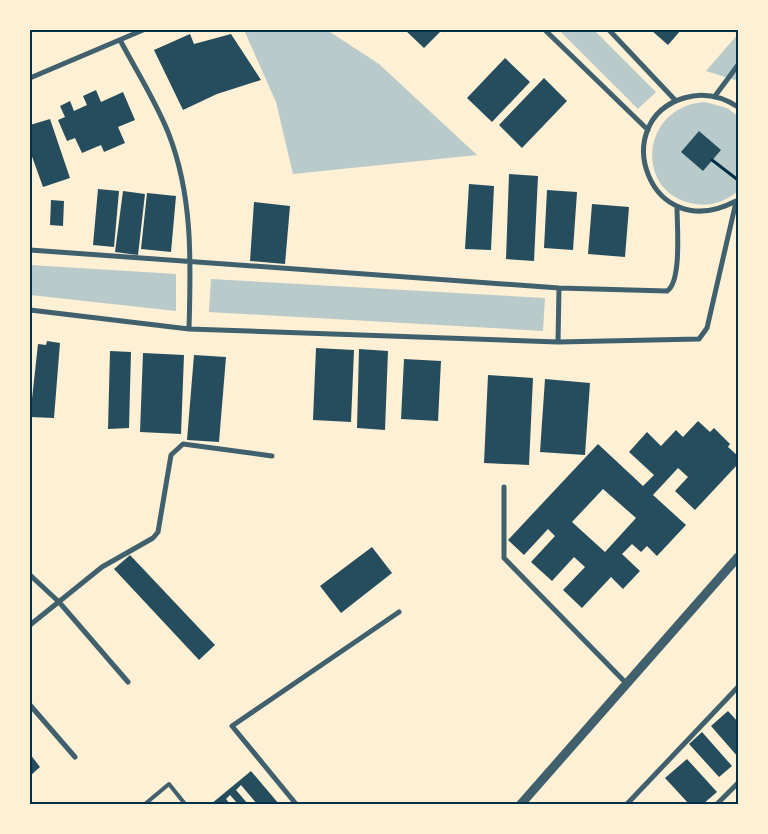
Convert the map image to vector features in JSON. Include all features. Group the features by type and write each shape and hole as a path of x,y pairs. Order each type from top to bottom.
{"street":[{"path":"30,78 143,30"},
{"path":"545,30 648,130"},
{"path":"608,30 676,101"},
{"path":"120,40 163,122 176,154 187,203 191,261 189,329"},
{"path":"716,96 738,65"},
{"path":"737,201 718,210 697,212 677,207 659,194 647,174 643,152 648,130 664,108 676,101 695,95 716,96 738,107"},
{"path":"30,310 189,329 558,342 701,337 706,328 737,201"},
{"path":"30,250 559,288 667,291 672,288 676,276 677,207"},
{"path":"558,342 559,288"},
{"path":"30,625 102,567 153,538 158,532 171,455 178,446 183,444 272,456"},
{"path":"504,487 504,558 627,684"},
{"path":"521,804 738,557"},
{"path":"30,575 59,602 128,682"},
{"path":"296,804 232,726 399,612"},
{"path":"627,804 738,687"},
{"path":"30,705 75,757"},
{"path":"717,804 738,784"}],"lane":[{"path":"145,804 168,784 185,804"}],"path":[{"path":"712,160 738,180"}],"shaded area":[{"path":"244,30 327,30 379,64 477,155 293,174 276,102"},
{"path":"559,30 594,30 656,92 638,109"},
{"path":"738,34 738,81 706,71"},
{"path":"705,102 727,108 738,116 738,191 718,202 701,205 675,197 661,184 654,168 652,151 657,133 667,118 683,107"},
{"path":"30,265 176,274 176,311 30,295"},
{"path":"211,279 545,298 543,331 209,312"}],"building":[{"path":"405,30 442,30 424,48"},
{"path":"651,30 681,30 668,45"},
{"path":"190,34 194,44 231,34 261,80 217,94 183,110 154,50"},
{"path":"505,58 530,82 492,122 467,98"},
{"path":"544,78 567,101 522,148 499,125"},
{"path":"96,90 101,102 123,92 135,120 118,127 125,143 104,152 101,145 82,153 75,138 67,141 58,120 65,117 60,106 70,101 74,111 87,105 83,96"},
{"path":"50,119 70,178 43,187 30,151 30,125"},
{"path":"699,131 721,150 703,171 681,152"},
{"path":"509,174 538,176 534,261 506,259"},
{"path":"469,184 494,186 491,250 465,249"},
{"path":"98,189 119,191 114,247 93,245"},
{"path":"547,190 577,192 573,250 544,248"},
{"path":"123,191 145,194 138,255 115,252"},
{"path":"147,193 176,196 171,252 141,249"},
{"path":"51,200 64,201 63,226 50,225"},
{"path":"254,202 290,206 285,264 250,261"},
{"path":"592,204 629,207 625,257 588,254"},
{"path":"47,341 60,343 54,418 30,417 38,344 46,345"},
{"path":"316,348 354,350 351,422 313,420"},
{"path":"359,349 388,351 385,430 357,428"},
{"path":"110,351 131,352 129,428 108,429"},
{"path":"143,353 184,355 181,434 140,432"},
{"path":"194,355 226,357 219,442 187,440"},
{"path":"404,359 441,361 438,421 401,419"},
{"path":"488,375 533,378 529,465 484,463"},
{"path":"545,379 590,383 585,455 540,452"},
{"path":"698,421 710,432 714,428 730,444 728,447 738,456 738,464 695,510 675,491 688,477 678,468 653,495 686,525 657,556 647,546 641,552 632,544 622,554 640,571 623,589 611,577 582,608 563,590 585,567 574,557 552,581 531,562 555,536 548,529 524,555 508,540 598,444 643,486 654,475 629,452 647,432 661,446 676,430 683,437","holes":["603,489 636,518 605,552 572,522"]},
{"path":"372,547 392,573 341,613 320,586"},
{"path":"130,555 215,645 199,660 114,569"},
{"path":"728,711 738,722 738,757 711,726"},
{"path":"702,732 732,766 719,777 689,744"},
{"path":"30,754 40,767 30,776"},
{"path":"687,759 717,792 703,804 689,804 665,778"},
{"path":"251,771 279,804 257,804 241,785 236,790 248,804 238,804 230,795 226,799 230,804 211,804"}]}
